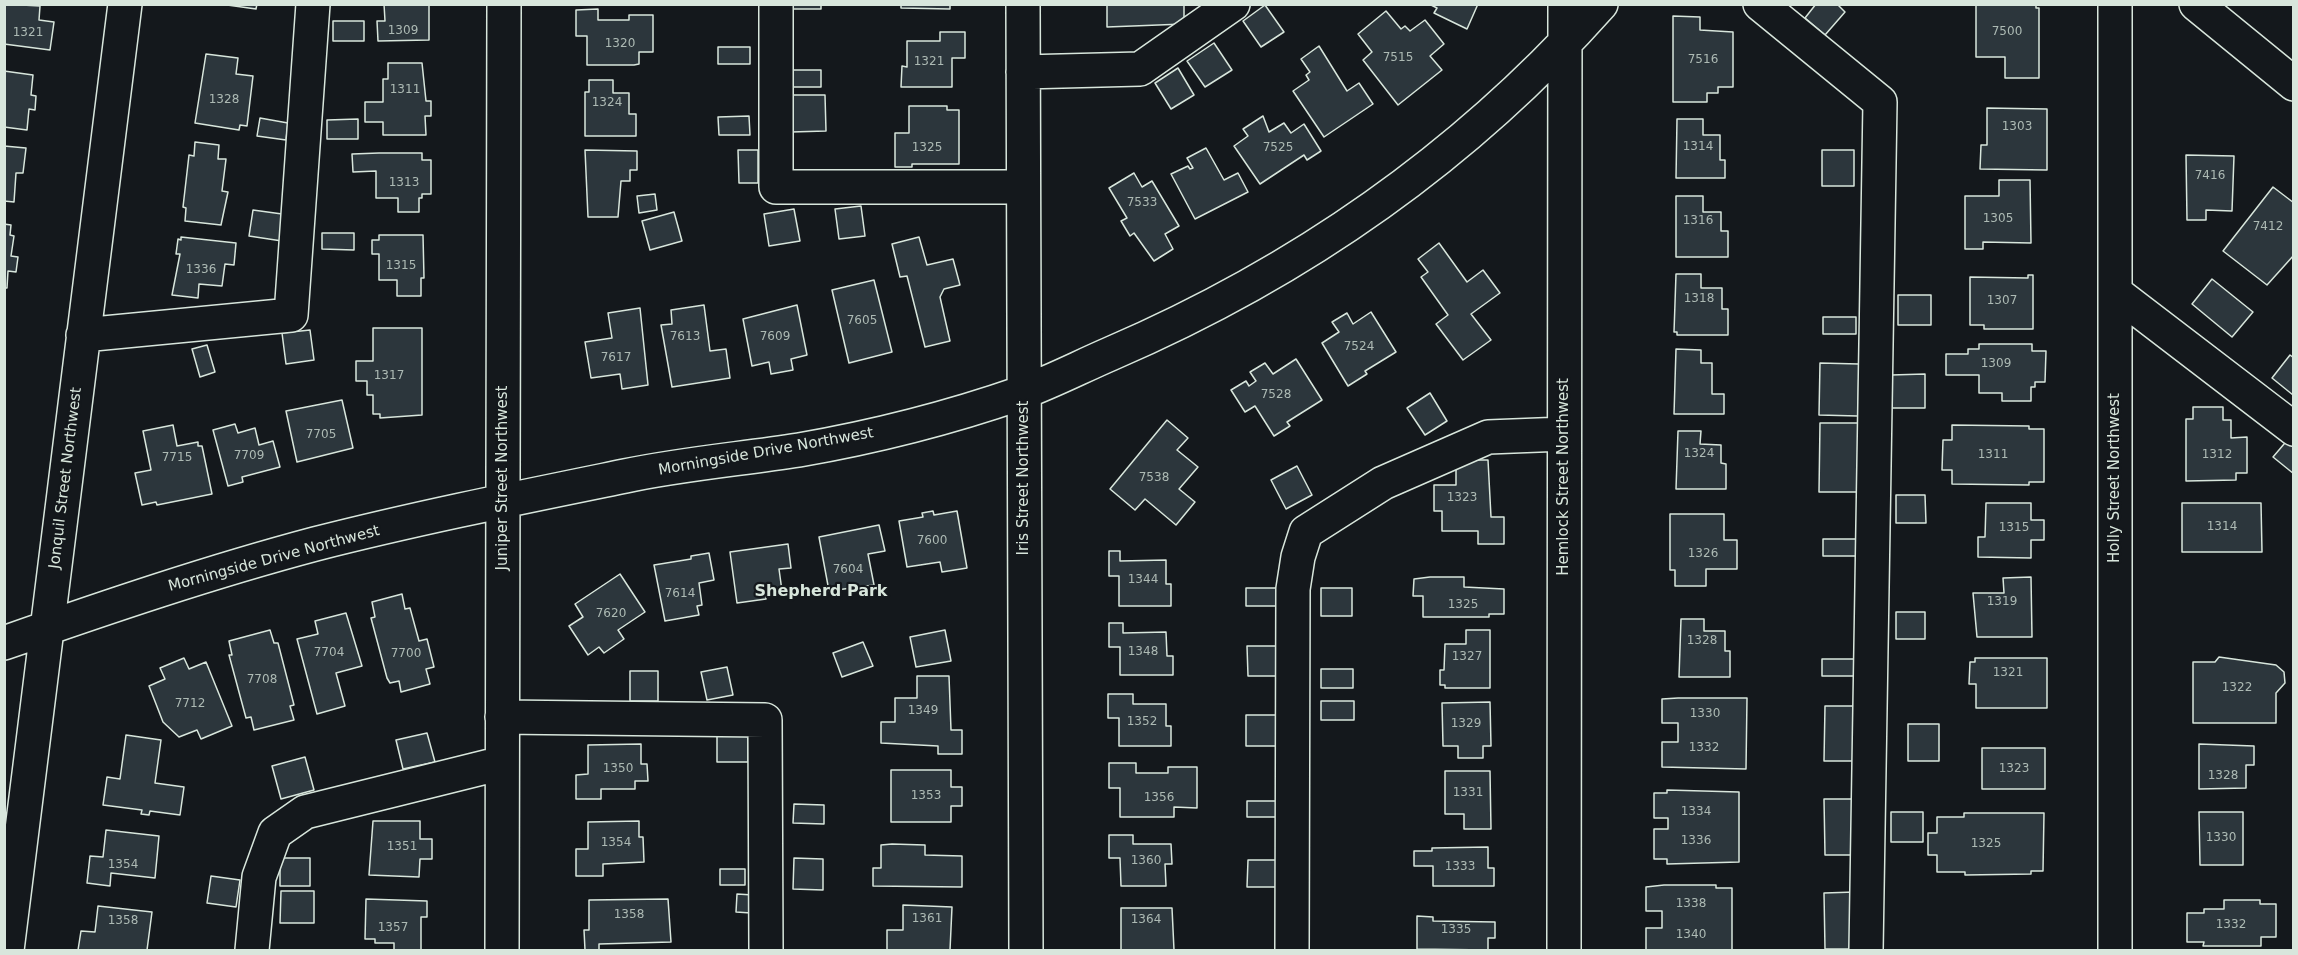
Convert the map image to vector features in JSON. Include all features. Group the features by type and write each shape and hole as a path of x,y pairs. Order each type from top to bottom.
{"street":[{"name":"Jonquil Street Northwest","path":"7,951 125,4"},
{"path":"84,335 291,315 313,4"},
{"name":"Juniper Street Northwest","path":"502,951 504,4"},
{"path":"776,4 776,187 1023,187"},
{"name":"Iris Street Northwest","path":"1023,4 1026,951"},
{"path":"1023,72 1140,69 1233,4"},
{"name":"Hemlock Street Northwest","path":"1564,951 1565,4"},
{"name":"Morningside Drive Northwest","path":"4,643 155,592 314,544 631,475 859,438 1023,392 1205,310 1321,244 1451,150 1497,111 1565,44 1601,4"},
{"path":"1760,4 1880,102 1866,951"},
{"name":"Holly Street Northwest","path":"2115,4 2115,951"},
{"path":"2196,4 2294,84"},
{"path":"2115,292 2294,429"},
{"path":"1292,951 1293,589 1298,557 1306,532 1383,483 1488,437 1564,434"},
{"path":"502,717 765,720 766,951"},
{"path":"252,951 259,877 274,833 305,812 502,763"}],"building":[{"path":"4,4 40,6 39,20 54,22 50,50 4,44"},
{"path":"220,4 257,4 256,9"},
{"path":"384,4 429,4 429,40 378,41 377,21 385,21"},
{"path":"791,4 821,4 821,9 791,9"},
{"path":"901,4 950,4 950,9 901,8"},
{"path":"1107,4 1184,4 1184,24 1107,27"},
{"path":"1478,4 1467,29 1434,13 1437,8 1431,5"},
{"path":"1816,4 1837,4 1845,12 1825,35 1805,18"},
{"path":"1976,4 2036,4 2036,8 2039,8 2039,78 2005,78 2005,57 1976,57"},
{"path":"1265,5 1284,32 1261,47 1243,21"},
{"path":"598,9 598,20 629,20 629,15 653,15 653,52 639,52 639,64 634,65 587,65 587,36 576,36 576,10"},
{"path":"1386,11 1401,29 1405,26 1410,31 1425,20 1444,44 1430,56 1442,70 1398,105 1363,60 1372,52 1358,34"},
{"path":"1673,16 1700,17 1700,30 1733,32 1733,87 1718,87 1718,93 1707,93 1707,102 1673,102"},
{"path":"333,21 364,21 364,41 333,41"},
{"path":"940,32 965,32 965,58 952,58 952,87 901,87 902,66 907,67 907,41 940,41"},
{"path":"1214,43 1232,70 1205,87 1187,61"},
{"path":"1319,46 1347,91 1359,83 1373,104 1324,137 1293,91 1309,80 1306,75 1310,72 1301,59"},
{"path":"718,47 750,47 750,64 718,64"},
{"path":"206,54 238,58 236,74 253,76 247,126 240,125 239,130 195,123"},
{"path":"388,63 422,63 426,101 431,101 431,116 425,116 426,135 383,135 383,122 365,122 365,102 383,102 383,79 388,79"},
{"path":"1178,68 1194,95 1171,109 1155,83"},
{"path":"790,70 821,70 821,87 791,87"},
{"path":"4,71 33,75 31,95 36,96 35,110 29,109 27,130 4,127"},
{"path":"589,80 613,80 613,93 629,93 629,114 636,114 636,136 585,136 585,92 589,92"},
{"path":"791,95 825,95 826,131 791,132"},
{"path":"909,106 947,106 947,110 959,110 959,164 912,164 912,167 895,167 895,133 909,133"},
{"path":"1987,108 2047,109 2047,170 1980,169 1981,145 1987,145"},
{"path":"749,116 750,135 719,135 718,117"},
{"path":"1263,116 1269,132 1284,123 1291,133 1304,124 1321,151 1307,160 1304,155 1260,184 1234,146 1248,136 1243,129"},
{"path":"260,118 288,123 286,140 257,136"},
{"path":"358,119 358,139 327,139 327,120"},
{"path":"1677,119 1703,119 1703,135 1720,135 1720,160 1725,160 1725,178 1676,178"},
{"path":"195,142 219,145 218,159 226,159 222,191 228,192 221,225 185,221 186,208 183,207 189,155 194,156"},
{"path":"4,146 26,148 23,173 16,173 14,202 4,201"},
{"path":"1206,148 1224,180 1238,173 1248,192 1195,219 1171,174 1188,166 1190,169 1193,168 1187,158"},
{"path":"585,150 637,151 637,170 630,170 630,181 621,181 618,217 588,217"},
{"path":"738,150 758,150 758,183 739,183"},
{"path":"1822,150 1854,150 1854,186 1822,186"},
{"path":"422,153 422,160 431,160 431,194 422,194 422,198 419,198 419,212 398,212 398,198 376,198 376,171 353,172 352,154"},
{"path":"2186,155 2234,156 2232,211 2206,210 2206,220 2187,220"},
{"path":"1134,173 1142,187 1152,181 1179,226 1165,234 1173,249 1154,261 1134,233 1130,236 1121,221 1127,218 1109,188"},
{"path":"1999,180 2030,180 2031,243 1983,242 1983,249 1965,249 1965,196 1999,196"},
{"path":"2273,187 2294,203 2294,255 2267,285 2223,251"},
{"path":"655,194 657,210 639,213 637,196"},
{"path":"1676,196 1703,196 1703,212 1721,212 1721,231 1728,231 1728,257 1676,257"},
{"path":"861,206 865,236 839,239 835,209"},
{"path":"794,209 800,241 769,246 764,214"},
{"path":"253,210 282,214 282,241 249,236"},
{"path":"674,212 682,241 650,250 642,221"},
{"path":"4,224 11,225 10,235 14,236 11,256 18,257 16,272 8,271 7,288 4,288"},
{"path":"322,233 354,233 354,250 322,249"},
{"path":"379,235 423,235 424,278 421,278 421,296 397,296 397,280 379,280 379,254 372,254 372,240 379,240"},
{"path":"181,237 236,243 234,265 225,264 222,286 199,284 198,298 172,295 180,254 176,254 178,239 181,240"},
{"path":"919,237 927,265 953,259 960,285 944,289 940,297 950,341 925,347 907,276 900,277 892,244"},
{"path":"1439,243 1467,282 1483,270 1500,293 1471,314 1491,340 1463,360 1436,324 1448,315 1421,277 1428,272 1418,259"},
{"path":"1676,274 1701,274 1701,288 1722,288 1722,309 1728,309 1728,335 1677,335 1677,332 1674,332"},
{"path":"2028,275 2033,275 2033,329 1984,329 1984,325 1970,325 1970,277 2028,278"},
{"path":"2212,279 2253,312 2232,337 2192,304"},
{"path":"874,280 892,352 849,363 832,290"},
{"path":"1898,295 1931,295 1931,325 1898,325"},
{"path":"704,305 710,351 726,349 730,378 672,387 661,325 672,324 671,310"},
{"path":"797,305 807,355 791,359 793,370 771,374 769,362 752,366 743,319"},
{"path":"640,308 648,385 622,389 620,374 591,378 585,342 612,338 608,313"},
{"path":"1371,312 1396,352 1365,371 1367,374 1348,386 1322,343 1339,332 1332,322 1347,313 1353,324"},
{"path":"1823,317 1856,317 1856,334 1823,334"},
{"path":"373,328 422,328 422,415 380,418 380,414 373,414 373,395 367,395 367,381 356,381 356,361 373,361"},
{"path":"310,330 314,360 286,364 282,333"},
{"path":"1979,344 2032,344 2032,351 2046,351 2045,382 2035,382 2035,387 2031,387 2031,401 2002,401 2002,393 1979,393 1979,375 1946,375 1946,354 1968,354 1968,349 1979,349"},
{"path":"207,345 215,372 200,377 192,349"},
{"path":"1676,349 1701,350 1701,363 1712,363 1712,394 1724,394 1724,414 1674,414"},
{"path":"2290,355 2294,358 2293,395 2272,378"},
{"path":"1296,359 1322,400 1287,422 1290,426 1274,436 1255,406 1245,412 1231,390 1246,381 1249,386 1256,381 1250,372 1265,363 1273,374"},
{"path":"1820,363 1859,364 1858,416 1819,415"},
{"path":"1925,374 1925,408 1892,408 1891,375"},
{"path":"1430,393 1447,421 1425,435 1407,408"},
{"path":"342,400 353,448 297,462 286,411"},
{"path":"2193,407 2223,407 2223,420 2231,420 2231,438 2247,437 2247,473 2236,473 2236,480 2186,481 2186,419 2193,419"},
{"path":"1167,420 1188,438 1177,450 1198,467 1179,489 1195,502 1176,525 1145,499 1135,510 1110,489"},
{"path":"1820,423 1859,423 1858,492 1819,492"},
{"path":"235,424 238,433 255,428 259,445 273,441 280,467 242,477 243,482 228,486 213,430"},
{"path":"173,425 177,446 198,442 198,446 202,446 212,494 157,505 156,502 142,505 135,473 151,470 143,431"},
{"path":"1952,425 2029,426 2029,429 2044,429 2044,482 2029,482 2029,485 1952,484 1952,470 1942,470 1943,440 1952,440"},
{"path":"1678,431 1701,431 1700,444 1721,445 1721,463 1726,464 1726,489 1676,489"},
{"path":"2290,437 2294,439 2294,474 2273,457"},
{"path":"1456,460 1488,460 1491,517 1504,517 1504,544 1478,544 1478,531 1442,531 1442,511 1434,511 1434,485 1456,485"},
{"path":"1297,466 1312,495 1286,509 1271,480"},
{"path":"1896,495 1925,495 1926,523 1896,523"},
{"path":"1986,503 2031,503 2031,520 2044,520 2044,540 2031,540 2031,558 1978,557 1978,537 1985,537"},
{"path":"2182,503 2261,503 2262,552 2182,552"},
{"path":"933,511 934,515 957,511 967,568 942,572 940,562 907,567 899,521 923,517 922,513"},
{"path":"1670,514 1724,514 1724,540 1737,540 1737,569 1706,569 1706,586 1675,586 1675,570 1670,570"},
{"path":"879,525 885,551 868,554 874,585 829,591 819,537"},
{"path":"1823,539 1856,539 1856,556 1823,556"},
{"path":"788,544 791,568 779,569 782,591 765,593 766,599 737,603 730,552"},
{"path":"1109,551 1120,551 1120,561 1166,560 1166,584 1171,584 1171,606 1119,606 1119,576 1109,576"},
{"path":"709,553 714,580 699,583 702,605 697,606 699,615 665,621 654,565 691,559 691,556"},
{"path":"620,574 645,612 618,630 624,639 604,653 599,647 588,655 569,626 583,617 575,604"},
{"path":"1464,577 1464,587 1504,589 1504,614 1489,614 1489,617 1423,617 1423,596 1413,596 1414,579"},
{"path":"2031,577 2032,637 1977,637 1973,593 2004,593 2003,578"},
{"path":"1246,588 1277,588 1277,606 1246,606"},
{"path":"1321,588 1352,588 1352,616 1321,616"},
{"path":"402,594 405,609 410,608 419,641 427,639 434,667 426,669 430,684 401,692 399,681 390,683 387,678 371,618 375,617 372,602"},
{"path":"1896,612 1925,612 1925,639 1896,639"},
{"path":"346,613 362,666 336,673 345,706 317,714 297,639 318,634 315,621"},
{"path":"1681,619 1704,619 1704,631 1725,631 1725,651 1730,651 1730,677 1679,677"},
{"path":"1109,623 1123,623 1123,633 1166,632 1167,656 1173,656 1173,675 1120,675 1120,647 1109,647"},
{"path":"270,630 274,643 278,643 294,705 290,706 294,720 254,730 251,717 246,718 229,655 232,655 229,641"},
{"path":"945,630 951,661 916,667 910,637"},
{"path":"1466,630 1490,630 1490,688 1445,688 1445,685 1440,685 1440,670 1444,670 1445,644 1466,644"},
{"path":"863,642 873,666 842,677 833,653"},
{"path":"1247,646 1277,646 1277,676 1248,676"},
{"path":"2219,657 2276,665 2284,672 2285,683 2276,693 2276,723 2193,723 2193,662 2215,662"},
{"path":"184,658 189,669 206,662 232,726 201,739 197,730 179,737 163,722 149,686 165,679 160,668"},
{"path":"1975,658 2047,658 2047,708 1976,708 1976,684 1969,684 1970,662 1975,662"},
{"path":"1822,659 1854,659 1854,676 1822,676"},
{"path":"727,667 733,695 707,700 701,672"},
{"path":"1321,669 1353,669 1353,688 1321,688"},
{"path":"630,671 658,671 658,701 630,701"},
{"path":"917,676 949,676 951,730 962,730 962,754 938,754 938,746 881,743 881,722 895,722 895,698 917,698"},
{"path":"1108,694 1133,694 1133,704 1166,704 1166,726 1171,726 1171,746 1119,746 1119,718 1108,718"},
{"path":"1747,698 1746,769 1662,767 1662,742 1678,742 1678,723 1662,723 1662,699"},
{"path":"1321,701 1354,701 1354,720 1321,720"},
{"path":"1490,702 1491,746 1483,746 1483,758 1458,758 1458,746 1443,746 1442,703"},
{"path":"1825,706 1855,706 1855,761 1824,761"},
{"path":"1246,715 1277,715 1277,746 1246,746"},
{"path":"1908,724 1939,724 1939,761 1908,761"},
{"path":"427,733 435,762 403,769 396,740"},
{"path":"748,733 748,762 717,762 717,734"},
{"path":"126,735 161,740 155,783 184,787 180,815 150,811 149,815 141,814 142,810 103,805 107,777 120,779"},
{"path":"641,744 641,764 647,764 648,781 635,781 635,789 601,789 601,799 576,799 576,775 588,774 588,745"},
{"path":"2199,744 2254,746 2254,765 2246,765 2246,788 2199,789"},
{"path":"1982,748 2045,748 2045,789 1982,789"},
{"path":"305,757 314,790 281,799 272,766"},
{"path":"1109,763 1136,763 1136,773 1168,773 1168,767 1197,767 1197,808 1174,807 1174,817 1120,817 1120,788 1109,788"},
{"path":"891,770 951,770 951,787 962,787 962,806 951,806 951,822 891,822"},
{"path":"1445,771 1490,771 1491,829 1464,829 1464,814 1445,814"},
{"path":"1667,790 1739,792 1739,862 1667,864 1667,859 1654,859 1654,829 1668,829 1668,818 1654,818 1654,793 1667,793"},
{"path":"1824,799 1854,799 1854,855 1825,855"},
{"path":"1247,801 1277,801 1277,817 1247,817"},
{"path":"794,804 824,805 824,824 793,823"},
{"path":"1891,812 1923,812 1923,842 1891,842"},
{"path":"2199,812 2243,812 2243,865 2200,865"},
{"path":"1964,813 2044,813 2043,871 2031,871 2031,874 1965,875 1965,872 1937,872 1937,855 1928,855 1928,833 1937,833 1937,817 1964,817"},
{"path":"373,821 420,821 420,839 432,839 432,859 420,859 419,877 369,875"},
{"path":"639,821 639,837 643,837 644,862 603,864 603,876 576,876 576,849 588,849 588,822"},
{"path":"106,830 159,836 155,878 111,873 110,886 87,883 90,856 103,857"},
{"path":"1109,835 1133,835 1133,844 1171,844 1172,864 1165,864 1166,886 1121,886 1120,858 1109,858"},
{"path":"881,845 925,845 925,855 962,856 962,887 873,886 873,868 881,868"},
{"path":"1488,847 1488,868 1494,868 1494,886 1433,886 1433,866 1414,866 1414,851 1432,851 1432,848"},
{"path":"280,858 310,858 310,886 280,886"},
{"path":"794,858 823,859 823,890 793,889"},
{"path":"1248,860 1277,860 1277,887 1247,887"},
{"path":"720,869 745,869 745,885 720,885"},
{"path":"211,876 240,880 236,907 207,903"},
{"path":"1716,885 1716,888 1732,888 1732,950 1646,950 1646,928 1662,928 1662,911 1646,911 1646,887"},
{"path":"281,891 314,891 314,923 280,923"},
{"path":"1855,892 1856,949 1825,949 1824,893"},
{"path":"737,894 753,895 751,913 736,912"},
{"path":"366,899 427,901 427,917 421,917 421,950 394,950 394,943 375,943 375,939 365,939"},
{"path":"668,899 671,942 599,944 599,950 585,950 584,930 589,930 589,900"},
{"path":"2224,900 2260,900 2260,904 2276,904 2276,937 2261,937 2261,946 2203,946 2204,942 2187,942 2187,913 2204,913 2204,909 2224,909"},
{"path":"903,905 952,907 950,950 887,950 887,930 903,930"},
{"path":"98,906 152,912 147,950 78,950 81,931 95,932"},
{"path":"1121,908 1172,908 1174,950 1121,950"},
{"path":"1417,916 1433,917 1433,921 1495,922 1495,938 1488,938 1488,950 1417,949"}],"district":[{"name":"Shepherd Park","path":"822,592"}]}
